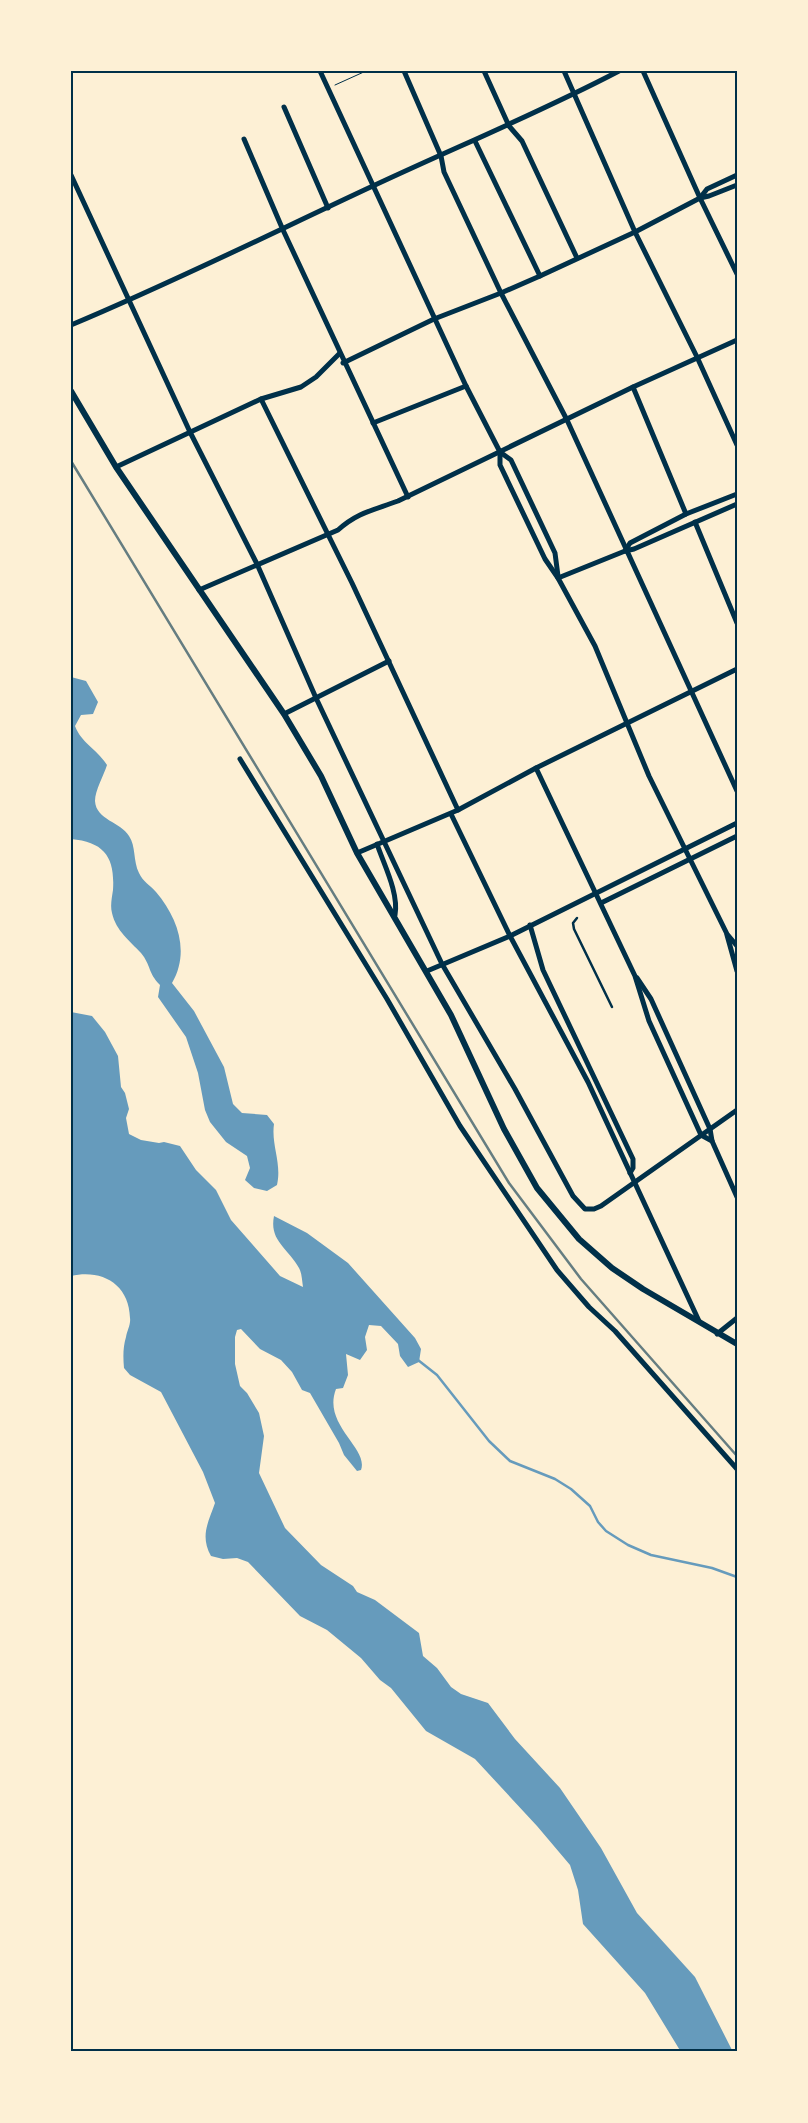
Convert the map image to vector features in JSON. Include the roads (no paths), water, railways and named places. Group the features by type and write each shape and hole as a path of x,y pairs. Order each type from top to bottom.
{"street":[{"path":"320,71 466,386 500,452 511,460 551,544 555,553 558,578"},
{"path":"404,71 441,156 444,172 566,420 668,641 689,691 737,790"},
{"path":"484,71 509,126 522,141 577,258"},
{"path":"564,71 635,232 697,357 737,445"},
{"path":"71,325 509,126 619,71"},
{"path":"644,71 700,198 737,274"},
{"path":"284,107 328,208"},
{"path":"244,139 343,362 408,497"},
{"path":"475,141 540,276"},
{"path":"71,175 190,432 257,564 316,698 442,964 515,1089 561,1176 582,1207 590,1210 601,1206 737,1110"},
{"path":"700,198 707,189 737,175"},
{"path":"343,362 434,319 540,276 635,232 700,198 737,185"},
{"path":"199,590 328,534 373,508 391,504 408,497 633,387 737,340"},
{"path":"116,467 261,399 301,387 316,377 340,354"},
{"path":"373,423 466,386"},
{"path":"633,387 686,514"},
{"path":"71,392 116,467 284,714 321,776 357,853 395,915 465,1042 504,1129 537,1188 560,1218 612,1268 700,1324 737,1344"},
{"path":"261,399 389,661 458,810"},
{"path":"500,452 500,464 545,559 558,578 595,646 650,776 727,934 737,946"},
{"path":"625,551 630,543 686,514 737,494"},
{"path":"558,578 625,551 634,550 737,504"},
{"path":"695,522 737,623"},
{"path":"284,714 389,661"},
{"path":"357,853 384,840 451,814 536,768 737,669"},
{"path":"240,759 387,1000 460,1126 546,1255 575,1292 615,1331 737,1470"},
{"path":"536,768 635,976 649,1021 701,1135 712,1141"},
{"path":"451,814 510,936 588,1082 630,1173 636,1182 700,1324"},
{"path":"427,971 510,936 595,892 737,823"},
{"path":"601,904 737,836"},
{"path":"377,844 394,898 395,915"},
{"path":"530,925 543,970 633,1159 633,1168 630,1173"},
{"path":"727,934 729,948 737,971"},
{"path":"635,976 651,999 710,1129 712,1141 737,1197"},
{"path":"718,1334 737,1318"}],"lane":[{"path":"577,918 573,923 574,929 612,1007"}],"water":[{"path":"71,677 86,681 98,702 93,714 81,715 75,726 85,742 107,765 96,792 96,807 104,817 120,827 129,836 133,844 137,868 141,876 164,902 179,936 181,947 180,959 172,983 194,1011 224,1067 233,1104 242,1113 267,1115 274,1124 273,1132 278,1177 277,1185 267,1191 254,1188 245,1180 250,1168 247,1156 226,1142 210,1122 205,1110 198,1073 186,1037 158,997 160,985 153,977 144,957 124,935 114,919 111,907 113,879 110,861 100,848 83,841 71,839"},
{"path":"71,1012 92,1016 105,1032 118,1056 121,1087 125,1093 129,1109 126,1118 129,1134 141,1140 164,1142 180,1146 196,1170 216,1190 231,1220 280,1276 303,1287 299,1268 280,1244 274,1232 274,1216 307,1233 348,1263 415,1338 421,1349 419,1362 408,1367 400,1356 398,1344 381,1326 369,1325 365,1337 367,1350 360,1360 346,1354 348,1375 343,1388 336,1389 333,1402 335,1414 340,1425 362,1462 361,1470 357,1471 344,1455 310,1393 302,1390 292,1372 281,1360 260,1349 241,1329 237,1330 235,1337 235,1364 240,1386 247,1393 259,1413 264,1436 259,1473 285,1528 321,1565 353,1586 357,1592 375,1600 419,1633 423,1656 437,1668 451,1687 461,1694 488,1703 515,1739 560,1788 601,1848 637,1913 695,1977 733,2052 681,2052 645,1993 583,1924 578,1890 570,1865 475,1759 426,1731 391,1688 380,1680 361,1658 327,1630 300,1616 248,1562 237,1558 223,1559 211,1556 206,1542 206,1530 215,1503 203,1472 161,1392 130,1375 124,1368 124,1348 130,1320 125,1296 119,1288 103,1277 82,1274 71,1276"}],"waterway":[{"path":"418,1360 437,1375 489,1441 510,1461 555,1479 571,1489 590,1506 598,1522 606,1531 628,1545 651,1555 712,1568 737,1577"}],"railway":[{"path":"71,461 509,1183 581,1279 737,1456"}]}
